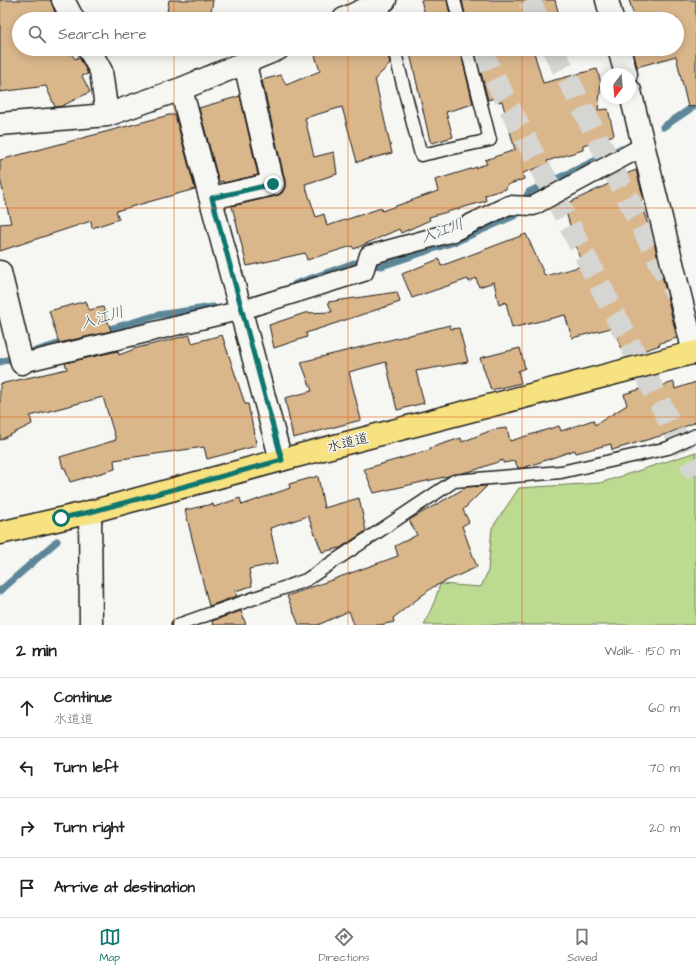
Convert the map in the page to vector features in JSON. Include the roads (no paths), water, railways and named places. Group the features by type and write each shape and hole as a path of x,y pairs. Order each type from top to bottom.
{"main road":[{"name":"水道道","path":"0,533 90,512 282,460 695,353"}],"street":[{"path":"63,0 69,12"},
{"path":"607,0 610,12"},
{"path":"367,12 384,7"},
{"path":"93,56 101,71 107,115"},
{"path":"0,124 107,115 181,89 263,56"},
{"path":"621,56 624,68"},
{"path":"212,198 273,184 245,64"},
{"path":"181,89 212,198 282,460"},
{"path":"633,104 695,353"},
{"path":"0,272 22,363 242,310 453,232 509,205 533,206 644,146"},
{"path":"90,512 91,625"}],"lane":[{"path":"454,0 457,12"},
{"path":"396,56 421,155 490,140 469,56"},
{"path":"178,625 306,580 454,481 561,472 668,448 696,435"}],"waterway":[{"name":"入江川","path":"663,127 696,105"},
{"name":"入江川","path":"295,284 354,263 382,266 457,241 516,215 529,192 620,149"},
{"name":"入江川","path":"102,331 158,315 213,307"},
{"name":"入江川","path":"0,362 74,339"},
{"path":"0,591 57,541"}],"tunnel":[{"path":"529,0 535,12"},
{"path":"484,56 696,474"},
{"path":"556,56 675,293"}]}
